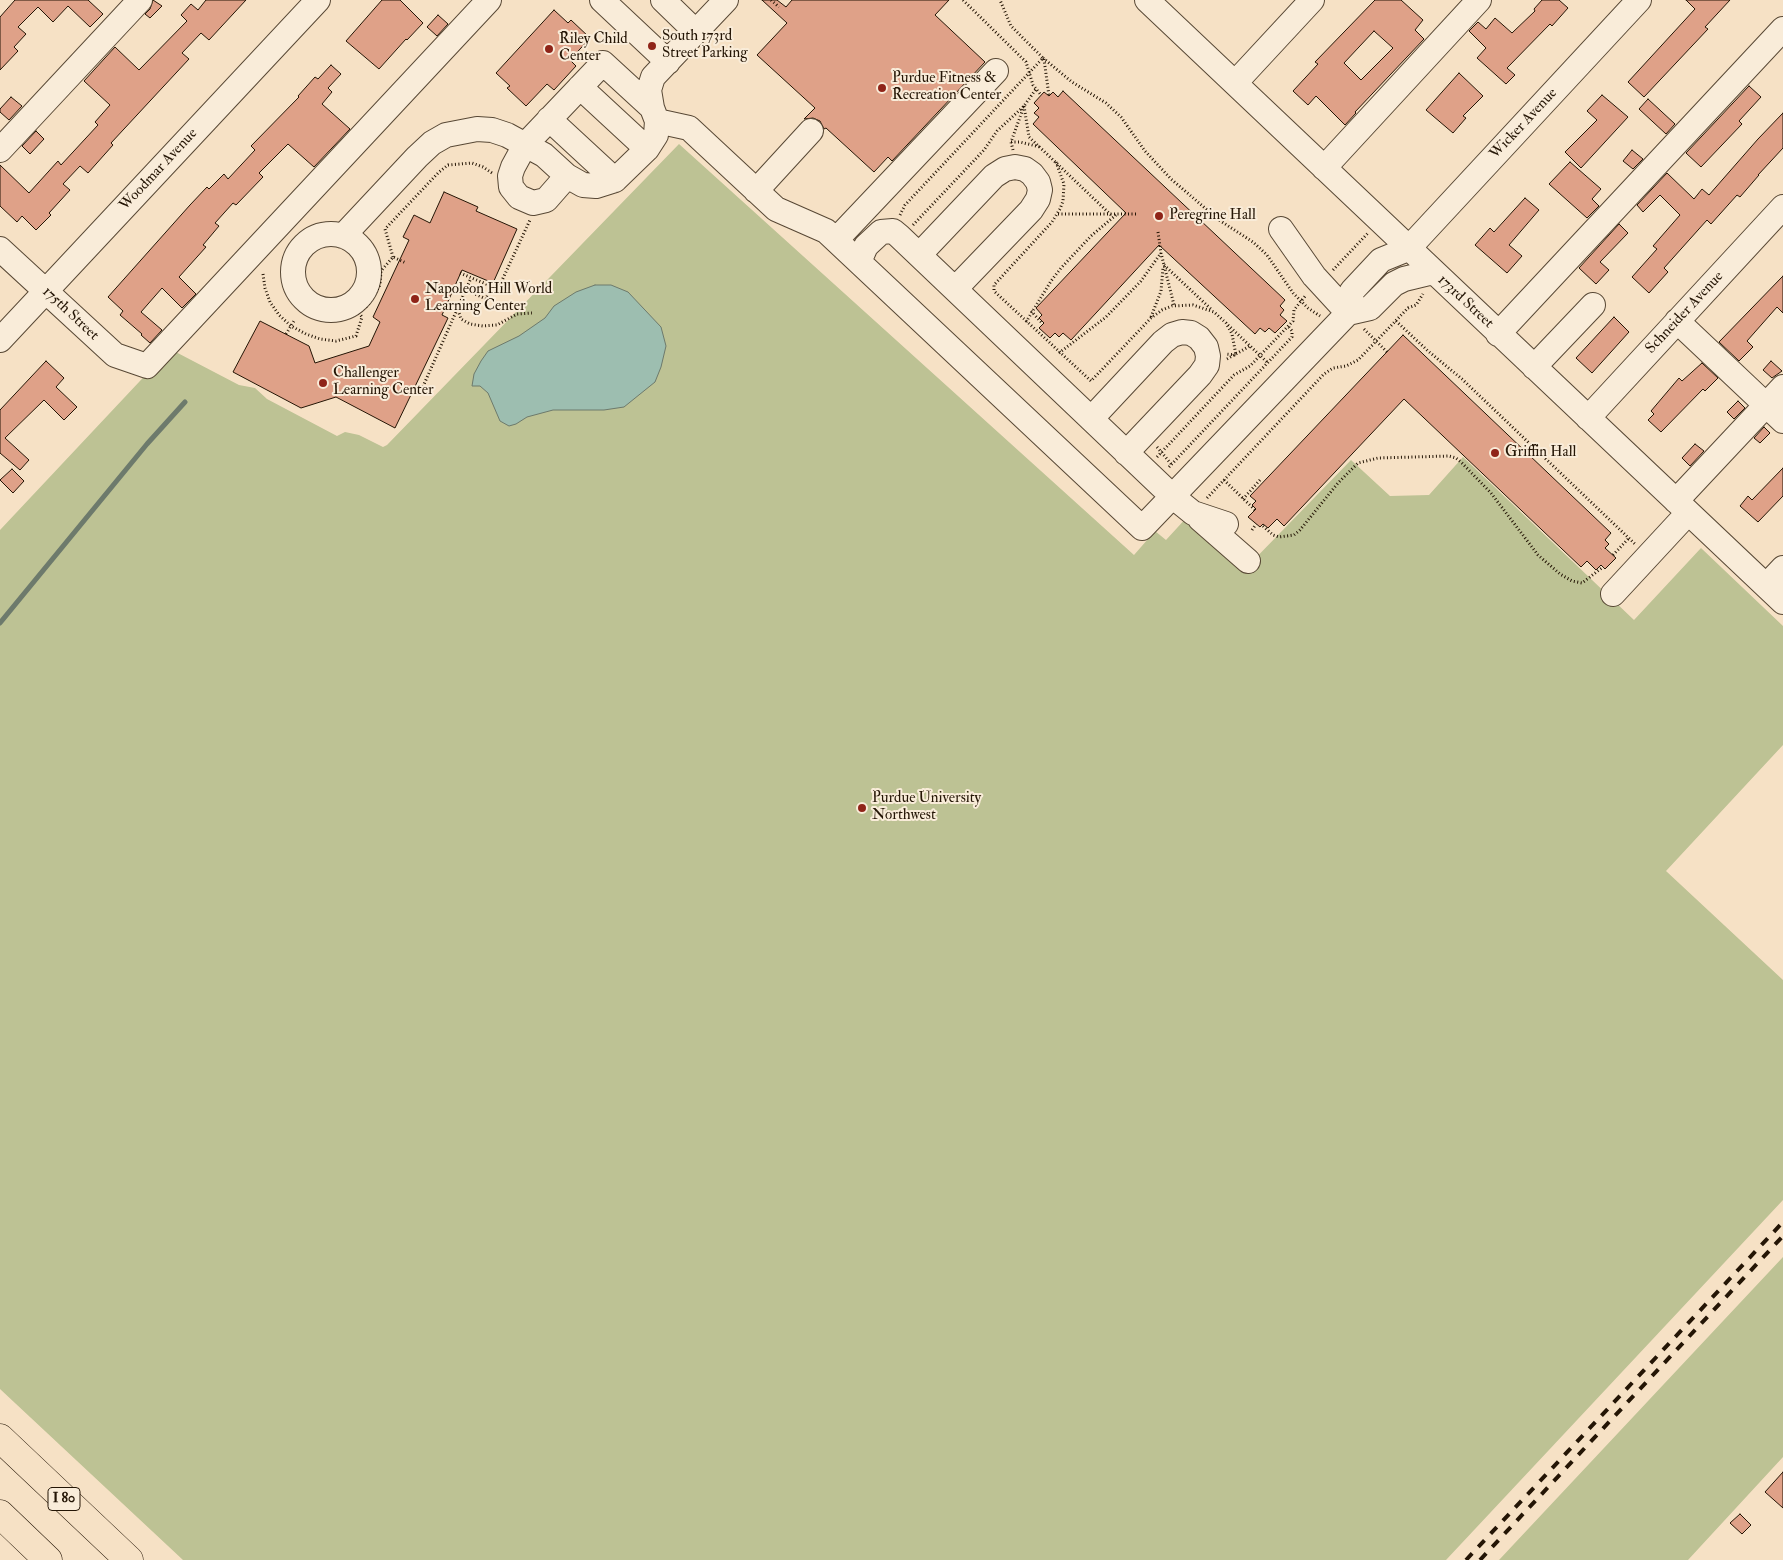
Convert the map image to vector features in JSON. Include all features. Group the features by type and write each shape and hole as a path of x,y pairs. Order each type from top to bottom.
{"highway":[{"name":"I 80","path":"0,1438 129,1560"},
{"path":"0,1514 48,1560"}],"street":[{"path":"0,150 140,0"},
{"name":"Woodmar Avenue","path":"0,340 318,0"},
{"name":"175th Street","path":"0,249 115,355 147,366 490,0"},
{"path":"602,0 668,62"},
{"path":"663,0 696,32"},
{"path":"343,236 417,157 432,143 446,135 477,129 492,130 508,135 544,156 567,176 583,185 596,186 615,180 647,149 656,134 649,90 653,77 726,0"},
{"name":"173rd Street","path":"1147,0 1408,249 1775,594"},
{"path":"1235,83 1312,0"},
{"path":"1324,168 1479,0"},
{"name":"Wicker Avenue","path":"1408,249 1639,0"},
{"path":"1498,334 1783,29"},
{"path":"567,176 546,200 533,203 519,197 511,186 510,176 525,145 603,62 654,115 689,128 776,209 826,231 1142,528 1166,478 1344,317 1370,308 1394,284 1404,278 1435,274"},
{"path":"836,240 996,71"},
{"path":"580,87 647,149"},
{"path":"549,119 615,180"},
{"path":"756,191 811,131"},
{"path":"919,255 994,176 1005,169 1015,167 1024,169 1032,174 1038,182 1040,190 1038,199 1031,210 955,289"},
{"name":"Schneider Avenue","path":"1588,418 1783,207"},
{"path":"1281,229 1344,317"},
{"path":"859,262 866,246 881,232 893,232 901,238 1126,453 1166,478 1193,513 1248,561"},
{"path":"330,234 343,236 354,242 362,250 368,267 367,285 355,308 328,310 316,307 305,300 298,290 294,278 294,265 299,253 307,244 318,237 330,234"},
{"path":"1344,317 1352,291 1382,260 1408,249"},
{"path":"1534,367 1593,305"},
{"path":"1678,321 1783,421"},
{"path":"1091,419 1163,342 1172,335 1182,332 1191,333 1199,338 1206,347 1207,365 1200,375 1126,453"},
{"path":"1613,594 1648,557 1682,507 1783,387"},
{"path":"1193,513 1226,524"},
{"path":"1775,594 1783,568"}],"path":[{"path":"771,0 779,8"},
{"path":"963,0 1026,62 1036,89 1041,95"},
{"path":"1049,96 1044,58 1072,82 1096,96 1116,112 1145,151 1191,198 1267,255 1293,293 1301,301 1318,315 1344,317 1361,327 1387,352"},
{"path":"901,238 980,154 997,131 1024,106 1036,89"},
{"path":"1012,154 1011,142 1024,106"},
{"path":"1024,106 1029,137 1111,215"},
{"path":"1011,142 1020,142 1040,148"},
{"path":"980,154 986,158"},
{"path":"1056,162 1064,184 1063,201 1058,214 993,287 994,291 1026,322 1091,381 1151,318 1162,310 1174,306 1194,305 1214,312"},
{"path":"406,263 393,257 385,228 438,172 448,165 472,163 482,166 495,177"},
{"path":"460,273 498,289 538,201"},
{"path":"1058,214 1138,214"},
{"path":"1026,322 1031,311 1061,268 1091,236 1116,215"},
{"path":"1162,452 1234,375 1250,366 1293,321 1294,310 1301,301 1321,283 1379,221"},
{"path":"1158,232 1161,253 1174,306"},
{"path":"1060,353 1106,317 1141,282 1161,253"},
{"path":"334,320 344,319 355,308 367,306 382,278 382,270 393,257"},
{"path":"1164,264 1268,363"},
{"path":"1151,318 1161,291 1164,264"},
{"path":"263,274 270,302 279,315 291,326 306,334 320,339 336,340 356,336 362,317 355,308"},
{"path":"1193,513 1324,374 1333,368 1352,364 1408,308 1416,305 1435,274"},
{"path":"416,388 422,391 472,278"},
{"path":"466,290 486,299 491,287"},
{"path":"458,309 461,319 470,324 483,326 497,325 517,314 532,313"},
{"path":"1031,311 1042,323"},
{"path":"1396,320 1428,351 1470,386 1648,557"},
{"path":"286,334 294,322"},
{"path":"1226,323 1232,334 1236,355"},
{"path":"1166,478 1293,334 1288,326"},
{"path":"1143,435 1162,452 1166,478"},
{"path":"1162,452 1166,478"},
{"path":"1263,526 1273,535 1279,537 1294,535 1338,483 1358,463 1378,458 1449,456 1461,462 1490,493 1538,555 1560,574 1572,581 1582,583 1603,567"},
{"path":"1224,480 1255,510"},
{"path":"1243,499 1260,480"},
{"path":"1252,530 1256,524"},
{"path":"1613,555 1629,538"}],"green space":[{"name":"Purdue University Northwest","path":"679,144 1134,555 1155,531 1166,540 1188,516 1244,570 1351,460 1390,496 1429,495 1463,457 1634,620 1701,548 1783,626 1783,745 1666,871 1783,980 1783,1200 1446,1560 183,1560 0,1389 0,530 170,349 239,385 255,388 267,399 337,436 345,432 359,435 383,447 387,445"},
{"path":"1783,1257 1783,1457 1688,1560 1499,1560"}],"shaded area":[{"path":"595,285 611,285 628,292 661,327 666,346 655,382 624,407 604,410 553,410 527,417 509,426 500,421 488,393 480,386 472,386 474,374 481,361 488,351 519,336 545,318 554,306 576,292"}],"building":[{"path":"15,0 88,0 103,14 90,27 68,6 53,22 38,7 18,27 26,34 14,47 18,51 0,70 0,17"},
{"path":"153,0 162,6 150,18 145,14 150,9"},
{"path":"206,0 246,0 209,40 201,33 182,53 189,59 111,143 113,145 88,173 80,166 63,184 70,190 49,213 51,215 36,230 22,216 17,222 0,206 0,165 29,193 58,161 61,165 98,125 95,122 110,105 84,81 115,47 139,70 187,21 181,15 191,4 198,10"},
{"path":"382,0 400,0 423,23 379,69 346,41"},
{"name":"Purdue Fitness & Recreation Center","path":"762,0 777,0 786,7 792,0 949,0 935,15 985,62 892,161 888,157 874,172 826,128 824,129 820,121 813,118 804,119 815,108 757,55 787,23"},
{"path":"1375,0 1401,0 1423,20 1415,30 1424,39 1345,125 1316,96 1308,105 1293,91 1318,64 1315,62","holes":["1374,31 1393,48 1361,80 1344,63"]},
{"path":"1542,0 1559,0 1568,8 1552,26 1550,24 1507,68 1515,75 1506,84 1477,58 1486,48 1469,31 1478,22 1486,29 1495,18 1512,33 1535,11 1534,9"},
{"path":"1686,0 1730,0 1705,27 1708,29 1644,97 1628,82 1695,9"},
{"name":"Riley Child Center","path":"554,10 568,23 571,20 590,38 570,60 576,66 554,90 547,84 526,106 507,88 510,86 496,73"},
{"path":"438,15 448,24 437,36 427,27"},
{"path":"331,65 341,74 328,88 332,92 322,104 350,129 314,167 288,144 259,173 263,177 236,205 233,203 215,223 219,226 203,245 206,247 179,277 196,294 182,308 162,288 141,312 162,330 150,343 120,315 123,311 108,297 207,187 209,189 224,174 228,179 255,150 251,146 299,97 315,77 318,79"},
{"path":"1459,73 1483,96 1463,116 1466,118 1453,133 1426,110"},
{"path":"1749,86 1761,97 1739,121 1742,124 1701,167 1686,153"},
{"name":"Peregrine Hall","path":"1063,91 1285,300 1280,306 1284,310 1280,315 1287,321 1275,333 1269,328 1265,332 1260,328 1255,334 1159,245 1071,340 1063,333 1059,337 1055,333 1050,338 1039,328 1044,323 1039,318 1042,315 1036,308 1126,213 1033,124 1039,117 1034,113 1039,108 1034,103 1044,92 1049,96 1053,92 1058,97"},
{"path":"1602,95 1628,117 1581,168 1565,152 1597,120 1587,111"},
{"path":"11,97 22,106 9,120 0,112 0,109"},
{"path":"1648,99 1675,124 1666,134 1639,109"},
{"path":"1783,113 1783,148 1740,197 1737,195 1711,224 1707,220 1664,268 1668,272 1649,293 1632,277 1657,249 1653,246 1680,215 1660,195 1643,212 1637,205 1667,173 1694,199 1702,189 1709,195"},
{"path":"36,131 44,139 30,154 22,146"},
{"path":"1632,150 1643,159 1633,169 1623,161"},
{"path":"1570,162 1601,189 1592,199 1599,206 1587,218 1549,184"},
{"name":"Napoleon Hill World Learning Center","path":"444,192 478,207 476,211 517,229 493,283 462,270 442,315 448,318 395,428 336,397 301,408 233,372 260,321 309,346 315,363 369,346 380,322 373,317 409,240 403,237 414,215 430,223"},
{"path":"1525,198 1539,210 1509,245 1522,256 1507,273 1475,245 1490,228 1494,232"},
{"path":"1619,224 1628,233 1600,262 1609,270 1596,284 1579,268"},
{"path":"1783,276 1783,313 1777,307 1747,341 1753,347 1739,361 1719,342"},
{"path":"1614,317 1629,332 1592,373 1576,358"},
{"name":"Griffin Hall","path":"1403,335 1611,533 1605,540 1609,544 1605,548 1616,558 1605,569 1601,565 1596,570 1587,561 1581,567 1404,399 1284,526 1277,519 1268,528 1263,524 1260,527 1248,517 1256,509 1252,505 1256,501 1250,496"},
{"path":"46,361 64,378 56,387 77,407 64,420 44,400 5,438 29,460 20,470 0,453 0,410"},
{"path":"1771,361 1782,371 1772,378 1763,370"},
{"path":"1702,363 1718,378 1705,391 1703,389 1661,432 1648,420 1654,414 1651,411 1679,378 1682,381"},
{"path":"1738,401 1745,408 1734,419 1727,412"},
{"path":"1764,427 1770,433 1760,443 1754,438"},
{"path":"1695,444 1704,451 1690,466 1682,458"},
{"path":"1783,468 1783,496 1758,522 1740,506 1748,496 1752,500"},
{"path":"12,469 24,481 13,493 0,480"},
{"path":"1783,1472 1783,1508 1765,1492"},
{"path":"1740,1514 1751,1525 1742,1534 1730,1523"}],"waterway":[{"path":"0,623 147,444 185,402"}],"railway":[{"path":"1466,1560 1783,1222"},
{"path":"1480,1560 1783,1236"}],"place":[{"name":"South 173rd Street Parking","path":"652,46"},
{"name":"Riley Child Center","path":"549,49"},
{"name":"Purdue Fitness & Recreation Center","path":"882,88"},
{"name":"Peregrine Hall","path":"1159,216"},
{"name":"Napoleon Hill World Learning Center","path":"415,299"},
{"name":"Challenger Learning Center","path":"323,383"},
{"name":"Griffin Hall","path":"1495,453"},
{"name":"Purdue University Northwest","path":"862,808"}]}
